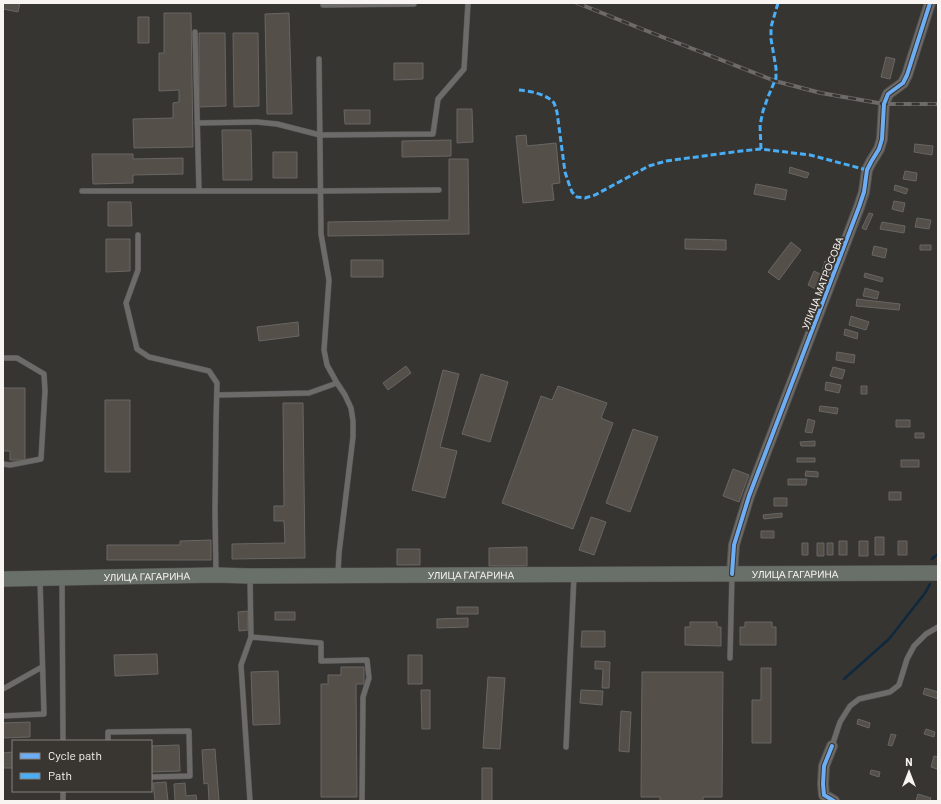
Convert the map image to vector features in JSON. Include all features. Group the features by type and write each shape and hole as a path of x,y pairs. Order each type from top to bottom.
{"main road":[{"name":"УЛИЦА ГАГАРИНА","path":"3,579 216,575 938,573"}],"street":[{"name":"УЛИЦА МАТРОСОВА","path":"732,574 734,545 749,496 859,207 864,192 867,170 879,149 882,138 884,104 888,94 903,83 907,75 930,3"},
{"path":"832,746 824,766 823,784 824,795 834,801"}],"lane":[{"path":"323,5 414,3"},
{"path":"197,123 257,122 277,124 320,135 433,134 438,99 464,69 468,3"},
{"path":"195,32 199,191"},
{"path":"319,59 321,234 329,280 324,350 327,364 345,395 353,421 353,437 338,553 338,575"},
{"path":"82,191 439,190"},
{"path":"138,236 138,270 126,303 137,349 149,357 210,371 217,383 215,504 216,575"},
{"path":"3,358 17,358 44,374 45,391 41,459 10,465 3,464"},
{"path":"217,395 309,393 337,383"},
{"path":"566,747 574,574"},
{"path":"730,658 732,574"},
{"path":"250,576 251,637 241,665 250,801"},
{"path":"3,716 44,714 40,578"},
{"path":"62,578 63,740"},
{"path":"832,746 840,722 850,706 859,699 890,692 899,685 907,659 914,646 926,634 938,627"},
{"path":"251,637 321,643 321,661 367,660 368,678 363,698 362,801"},
{"path":"3,689 42,667"},
{"path":"108,740 108,732 189,731 190,776 152,778"}],"building":[{"path":"3,3 20,3 18,12 3,9"},
{"path":"164,13 191,13 193,147 134,148 133,119 173,118 173,103 179,102 179,90 159,91 159,53 164,53"},
{"path":"289,13 292,114 267,114 265,14"},
{"path":"138,17 149,17 149,43 138,43"},
{"path":"199,33 225,33 226,106 199,107"},
{"path":"233,33 258,33 259,106 234,107"},
{"path":"886,57 895,59 890,79 881,77"},
{"path":"394,63 423,63 423,79 394,80"},
{"path":"457,109 472,109 473,142 457,143"},
{"path":"344,110 370,110 370,124 345,124"},
{"path":"222,130 251,130 252,180 223,180"},
{"path":"526,135 527,146 556,143 560,183 552,184 554,200 523,203 516,136"},
{"path":"451,140 451,156 402,157 402,141"},
{"path":"915,144 933,146 932,155 914,152"},
{"path":"273,152 297,152 297,178 273,178"},
{"path":"92,154 133,154 133,159 183,158 183,174 133,175 133,183 93,184"},
{"path":"449,159 468,159 469,234 328,236 328,222 449,220"},
{"path":"790,167 809,173 807,178 789,173"},
{"path":"905,171 917,173 916,181 903,179"},
{"path":"756,184 787,190 785,200 754,194"},
{"path":"895,185 908,189 906,194 894,190"},
{"path":"894,201 905,203 903,212 892,209"},
{"path":"108,202 131,202 132,226 108,226"},
{"path":"869,213 873,214 866,230 862,228"},
{"path":"917,218 931,220 929,229 915,227"},
{"path":"882,222 905,226 904,233 880,229"},
{"path":"106,239 130,239 130,271 106,272"},
{"path":"685,239 726,240 726,250 685,249"},
{"path":"791,242 801,250 779,280 768,272"},
{"path":"920,245 931,245 931,250 920,250"},
{"path":"874,246 887,249 885,258 872,255"},
{"path":"351,260 383,260 383,277 351,277"},
{"path":"825,261 832,264 829,274 822,271"},
{"path":"814,271 822,275 816,289 808,285"},
{"path":"865,273 883,278 882,282 864,277"},
{"path":"865,288 879,292 877,299 863,296"},
{"path":"857,299 900,304 899,310 856,306"},
{"path":"851,316 869,322 866,330 849,325"},
{"path":"298,322 299,336 259,341 257,327"},
{"path":"845,329 858,333 857,339 844,335"},
{"path":"837,352 855,355 854,363 836,360"},
{"path":"406,366 411,373 388,390 383,383"},
{"path":"833,367 845,370 842,379 830,376"},
{"path":"443,370 459,374 440,447 457,451 445,498 412,490"},
{"path":"481,374 508,382 490,442 462,434"},
{"path":"826,382 841,385 839,393 825,390"},
{"path":"558,386 607,403 601,418 613,423 573,529 502,503 541,396 552,400"},
{"path":"861,386 867,386 867,394 861,394"},
{"path":"3,388 25,388 25,460 10,460 10,451 3,451"},
{"path":"105,400 130,400 130,472 105,472"},
{"path":"283,403 303,403 305,558 232,559 232,544 285,543 284,521 274,521 274,506 284,506"},
{"path":"820,406 838,408 837,414 819,411"},
{"path":"808,419 815,421 812,433 805,432"},
{"path":"896,420 910,420 910,427 896,427"},
{"path":"633,429 658,437 630,512 606,503"},
{"path":"915,433 924,433 924,438 915,438"},
{"path":"815,441 815,446 801,446 800,442"},
{"path":"797,458 815,458 815,462 797,462"},
{"path":"901,460 919,460 919,467 901,467"},
{"path":"733,469 749,475 739,502 723,496"},
{"path":"806,471 818,472 818,477 805,476"},
{"path":"788,479 807,479 806,485 788,485"},
{"path":"889,492 901,492 901,500 889,500"},
{"path":"774,498 787,498 787,506 774,506"},
{"path":"782,513 782,517 764,519 763,515"},
{"path":"591,517 606,522 594,555 579,550"},
{"path":"761,531 774,531 774,538 761,538"},
{"path":"875,537 884,537 884,555 875,555"},
{"path":"211,540 211,560 107,560 107,545 180,545 180,541"},
{"path":"839,541 847,541 847,555 839,555"},
{"path":"859,541 868,541 868,556 859,556"},
{"path":"898,541 907,541 907,555 898,555"},
{"path":"802,543 808,543 808,555 802,555"},
{"path":"817,543 824,543 824,556 817,556"},
{"path":"827,543 833,543 833,555 827,555"},
{"path":"527,547 527,566 489,566 489,548"},
{"path":"397,549 420,549 420,565 397,565"},
{"path":"457,607 478,607 478,614 457,614"},
{"path":"248,611 248,630 239,631 238,612"},
{"path":"275,612 295,612 295,620 275,620"},
{"path":"468,618 468,627 437,628 437,619"},
{"path":"690,622 717,622 717,627 721,627 721,646 685,645 685,627 690,627"},
{"path":"745,622 772,622 772,627 776,627 776,645 740,645 740,627 745,627"},
{"path":"582,631 605,631 605,647 581,647"},
{"path":"157,654 158,674 115,676 114,655"},
{"path":"408,655 422,655 422,684 408,684"},
{"path":"595,661 610,662 609,688 602,688 603,669 595,669"},
{"path":"341,667 364,667 364,684 356,684 357,797 321,797 321,684 328,684 328,675 341,675"},
{"path":"761,668 771,668 771,743 752,743 752,700 761,700"},
{"path":"278,671 280,724 253,725 251,672"},
{"path":"642,672 723,672 722,797 703,797 703,801 660,801 660,797 641,797"},
{"path":"488,677 505,678 500,749 483,748"},
{"path":"925,688 938,692 938,699 923,694"},
{"path":"421,690 430,690 430,729 422,729"},
{"path":"581,690 603,691 602,705 580,703"},
{"path":"621,711 631,712 629,752 619,751"},
{"path":"858,719 870,723 869,728 857,724"},
{"path":"30,722 30,737 3,738 3,723"},
{"path":"926,729 935,732 934,737 924,734"},
{"path":"891,734 896,735 892,746 888,745"},
{"path":"179,745 180,771 152,772 152,746"},
{"path":"215,749 219,801 209,801 208,783 204,784 202,750"},
{"path":"12,752 12,768 3,768 3,753"},
{"path":"934,756 938,757 937,769 931,767"},
{"path":"482,768 492,768 492,801 482,801"},
{"path":"871,770 880,772 879,777 870,774"},
{"path":"166,782 168,801 155,801 153,783"},
{"path":"185,783 186,796 196,795 197,801 175,801 174,784"},
{"path":"918,794 931,798 930,801 916,801"}],"waterway":[{"path":"932,559 938,554"},
{"path":"844,679 889,639 925,593 930,584"}],"railway":[{"path":"577,3 775,81 821,93 884,104 938,104"}],"marked path":[{"path":"761,149 760,125 763,111 776,78 771,27 778,3"},
{"path":"519,90 543,95 554,103 557,112 565,172 572,192 577,197 585,198 595,195 649,166 666,161 761,149 810,155 867,170"}],"cycle path":[{"path":"732,574 734,545 749,496 859,207 864,192 867,170 879,149 882,139 884,104 888,94 903,83 907,75 930,3"},
{"path":"832,746 824,766 823,784 824,795 834,801"}]}
